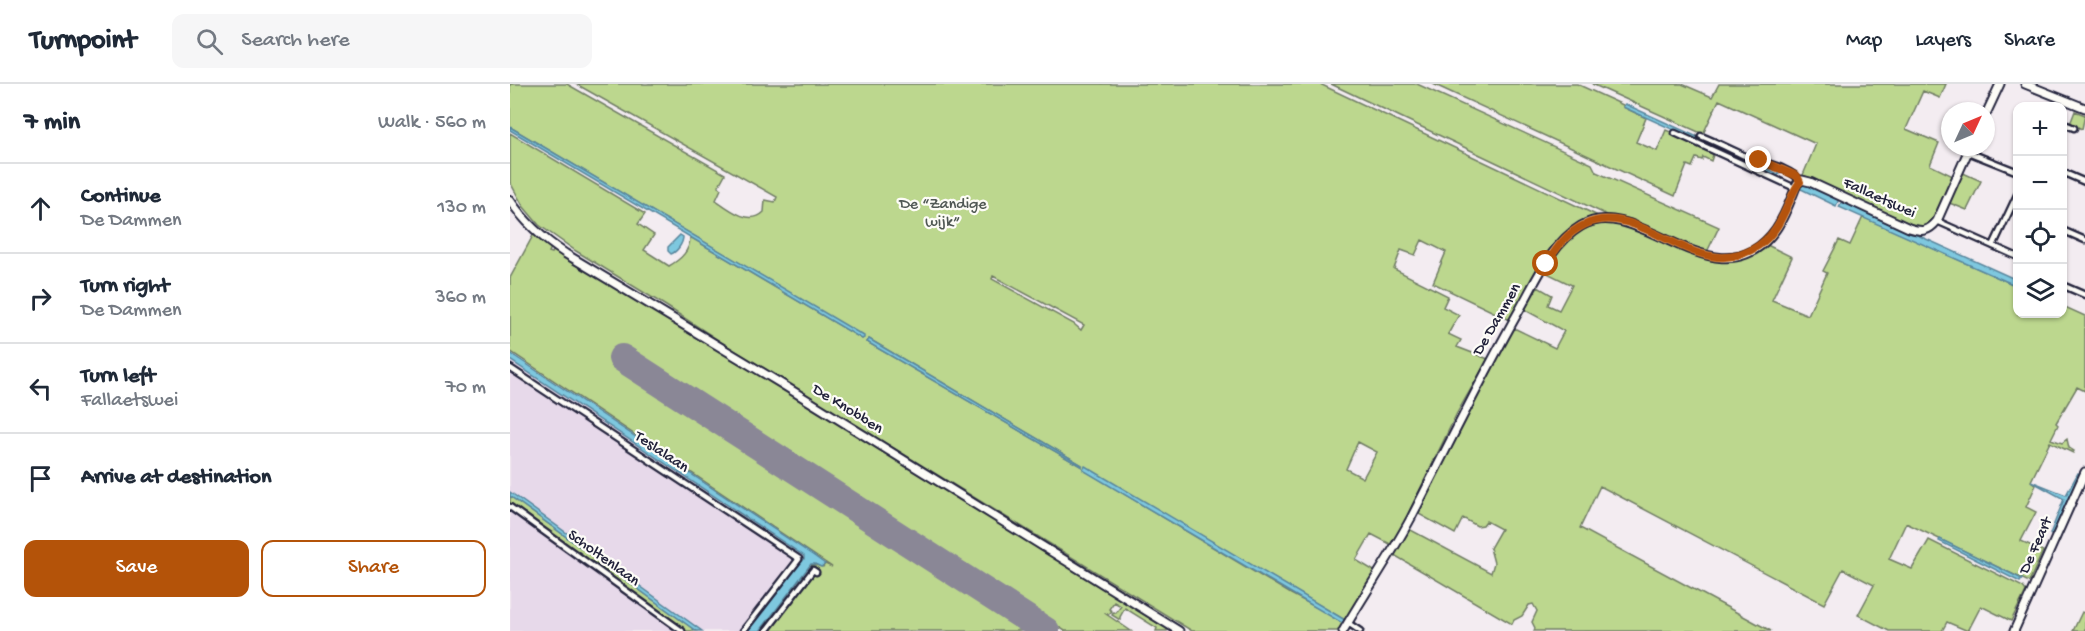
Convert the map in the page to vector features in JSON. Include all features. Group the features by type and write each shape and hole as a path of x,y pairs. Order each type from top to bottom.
{"street":[{"path":"1992,102 2000,84"},
{"path":"2025,84 2061,102"},
{"path":"2067,104 2085,108"},
{"path":"2067,125 2074,128"},
{"name":"Fallaetswei","path":"1675,133 1798,185 1809,182 1916,231 1928,230 1937,221 1966,156"},
{"name":"Fallaetswei","path":"1701,136 1797,176 1798,185"},
{"path":"1984,156 2013,170"},
{"path":"2067,174 2085,182"},
{"name":"De Dammen","path":"1343,631 1410,520 1483,374 1546,264 1562,242 1583,225 1613,219 1634,225 1698,254 1714,258 1734,256 1753,249 1771,235 1798,185"},
{"name":"De Knobben","path":"510,200 527,224 560,250 780,383 1179,631"},
{"path":"1992,246 2013,207"},
{"path":"1937,221 2013,255"},
{"path":"2067,232 2085,240"},
{"path":"2067,287 2085,295"},
{"name":"Teslalaan","path":"510,368 799,559 743,631"},
{"name":"De Feart","path":"2014,631 2085,472"},
{"name":"Scholtenlaan","path":"510,507 682,631"},
{"path":"766,631 813,570 816,572"},
{"path":"1348,623 1360,631"}],"shaded area":[{"path":"510,357 811,559 755,631 510,631"}],"green space":[{"name":"De “Zandige wijk”","path":"510,84 567,84 725,174 718,187 721,189 716,200 740,215 753,217 764,212 765,200 775,202 777,197 576,84 1320,84 1598,216 1578,223 1557,241 1510,320 1433,283 1446,252 1422,240 1415,255 1401,250 1394,269 1448,296 1443,307 1459,315 1448,334 1461,340 1457,347 1488,359 1457,413 1395,541 1392,545 1371,534 1356,560 1376,572 1340,631 1192,631 721,342 576,251 539,225 523,206 510,182 510,133 645,214 638,224 654,235 644,250 669,266 684,254 690,237 862,339 863,336 510,127","holes":["993,276 1084,325 1081,330 992,279","869,339 1082,467 867,342","1358,442 1377,452 1363,478 1346,469","1085,467 1345,620 1344,622 1291,594 1084,470"]},
{"path":"1331,84 1417,84 1592,164 1596,172 1719,227 1707,252 1702,251 1631,219 1607,215"},
{"path":"1433,84 1577,84 1646,118 1636,142 1657,151 1666,130 1714,152 1711,161 1703,157 1702,160 1696,158 1692,167 1687,165 1675,196"},
{"path":"1592,84 1682,84 1712,97 1719,84 1946,84 1940,98 1923,91 1906,129 1939,143 1930,165 1953,176 1935,215 1924,226 1917,227 1803,175 1816,144 1719,100 1703,134"},
{"path":"2075,111 2085,115 2082,129 2070,124"},
{"path":"1961,172 1981,181 1967,210 1947,202"},
{"path":"1863,217 2013,284 2013,318 2067,318 2067,308 2085,316 2085,391 2077,387 2056,423 2058,425 2051,439 2062,443 2067,439 2069,448 2074,451 2073,453 2050,442 2031,481 2036,485 2026,507 2036,512 2021,541 2043,551 2029,582 1906,523 1889,559 1912,569 1929,540 2023,587 2026,591 2011,621 1981,606 1968,631 1947,622 1942,631 1889,631 1858,615 1874,585 1843,569 1824,604 1600,486 1580,528 1771,631 1534,631 1532,622 1537,611 1533,604 1529,605 1522,616 1514,620 1512,624 1394,555 1409,529 1491,573 1494,563 1490,548 1501,529 1486,521 1483,525 1477,526 1463,518 1455,534 1417,513 1466,411 1514,328 1555,348 1564,331 1525,310 1538,287 1552,295 1548,305 1559,310 1572,285 1547,273 1561,249 1587,228 1612,224 1637,230 1688,253 1714,260 1741,259 1767,245 1792,257 1772,300 1808,315 1827,273 1823,271 1839,240 1850,245"},
{"path":"535,232 552,246 549,252 552,253 555,248 1168,626 1167,631 1156,631 1157,628 1125,608 1120,620 1112,615 1121,606 1114,602 1109,609 1112,611 1106,614 1131,631 1065,631 626,351 617,366 1029,631 768,631 813,574 820,573 812,564 823,567 825,564 832,567 510,351 510,278"},
{"path":"510,496 696,631 685,631 510,504"},
{"path":"2082,612 2085,614 2085,631 2073,631"}],"water":[{"path":"1625,104 1779,174 1778,176 1769,173 1623,107"},
{"path":"510,127 864,338 862,339 510,130"},
{"path":"1804,183 1839,199 1836,206 1799,188"},
{"path":"1842,201 2013,278 2013,284 1839,207"},
{"path":"680,235 683,237 681,244 671,254 668,247"},
{"path":"869,339 1082,465 1082,467 867,342"},
{"path":"510,353 825,564 821,567 811,564 760,631 748,631 804,556 510,360"},
{"path":"1085,466 1345,620 1342,623 1083,470"},
{"path":"2078,473 2080,474 2052,536 2050,534 2064,499 2031,481 2066,495"},
{"path":"510,492 702,631 696,631 510,496"},
{"path":"1940,539 2022,579 2020,582 1939,541"}],"runway":[{"path":"622,358 1046,631"}],"route":[{"path":"1546,264 1562,242 1583,225 1613,219 1634,225 1698,254 1714,258 1747,253 1765,241 1775,230 1800,182 1797,176 1759,160"}]}
